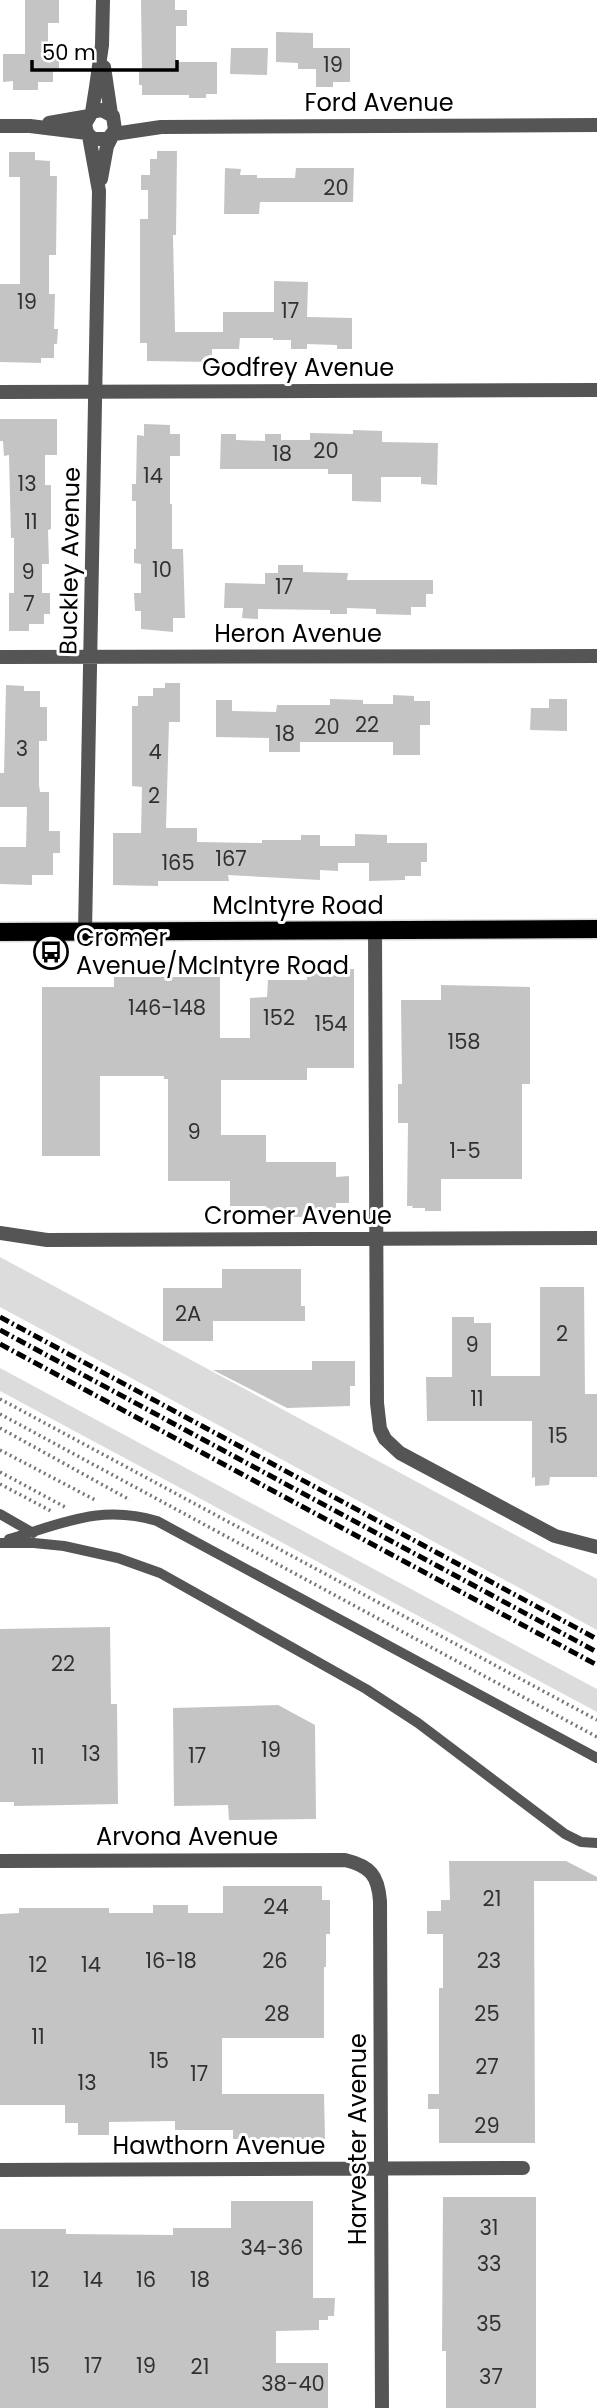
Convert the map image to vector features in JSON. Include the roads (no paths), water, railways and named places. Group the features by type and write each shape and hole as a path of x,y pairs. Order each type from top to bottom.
{"main road":[{"name":"McIntyre Road","path":"0,932 597,929"}],"street":[{"path":"88,135 85,124 90,114 102,45 103,0"},
{"path":"0,126 30,126 88,135 103,141 113,135 116,125 112,115 102,45"},
{"path":"30,126 102,110 112,115"},
{"name":"Ford Avenue","path":"112,115 161,127"},
{"name":"Ford Avenue","path":"113,135 161,127 597,125"},
{"name":"Buckley Avenue","path":"88,135 99,191"},
{"name":"Buckley Avenue","path":"86,932 99,191 107,146 113,135"},
{"name":"Godfrey Avenue","path":"0,392 597,390"},
{"name":"Heron Avenue","path":"0,657 597,656"},
{"path":"375,930 377,1403 380,1429 391,1446 442,1478 555,1536 597,1547"},
{"name":"Cromer Avenue","path":"0,1233 47,1240 597,1238"},
{"name":"Arvona Avenue","path":"0,1861 345,1860 362,1864 371,1873"},
{"name":"Harvester Avenue","path":"371,1873 379,1885 380,1901 382,2408"},
{"name":"Hawthorn Avenue","path":"0,2170 523,2168"}],"lane":[{"path":"0,1514 34,1537 139,1564 204,1596 366,1689 418,1723 565,1834 581,1842 597,1843"},
{"path":"0,1542 34,1537 66,1520 82,1516 139,1516 157,1521 597,1758"}],"railway":[{"path":"0,1317 597,1639"},
{"path":"0,1330 597,1652"},
{"path":"0,1344 597,1665"}],"place":[{"name":"Cromer Avenue/McIntyre Road","path":"51,952"}]}
